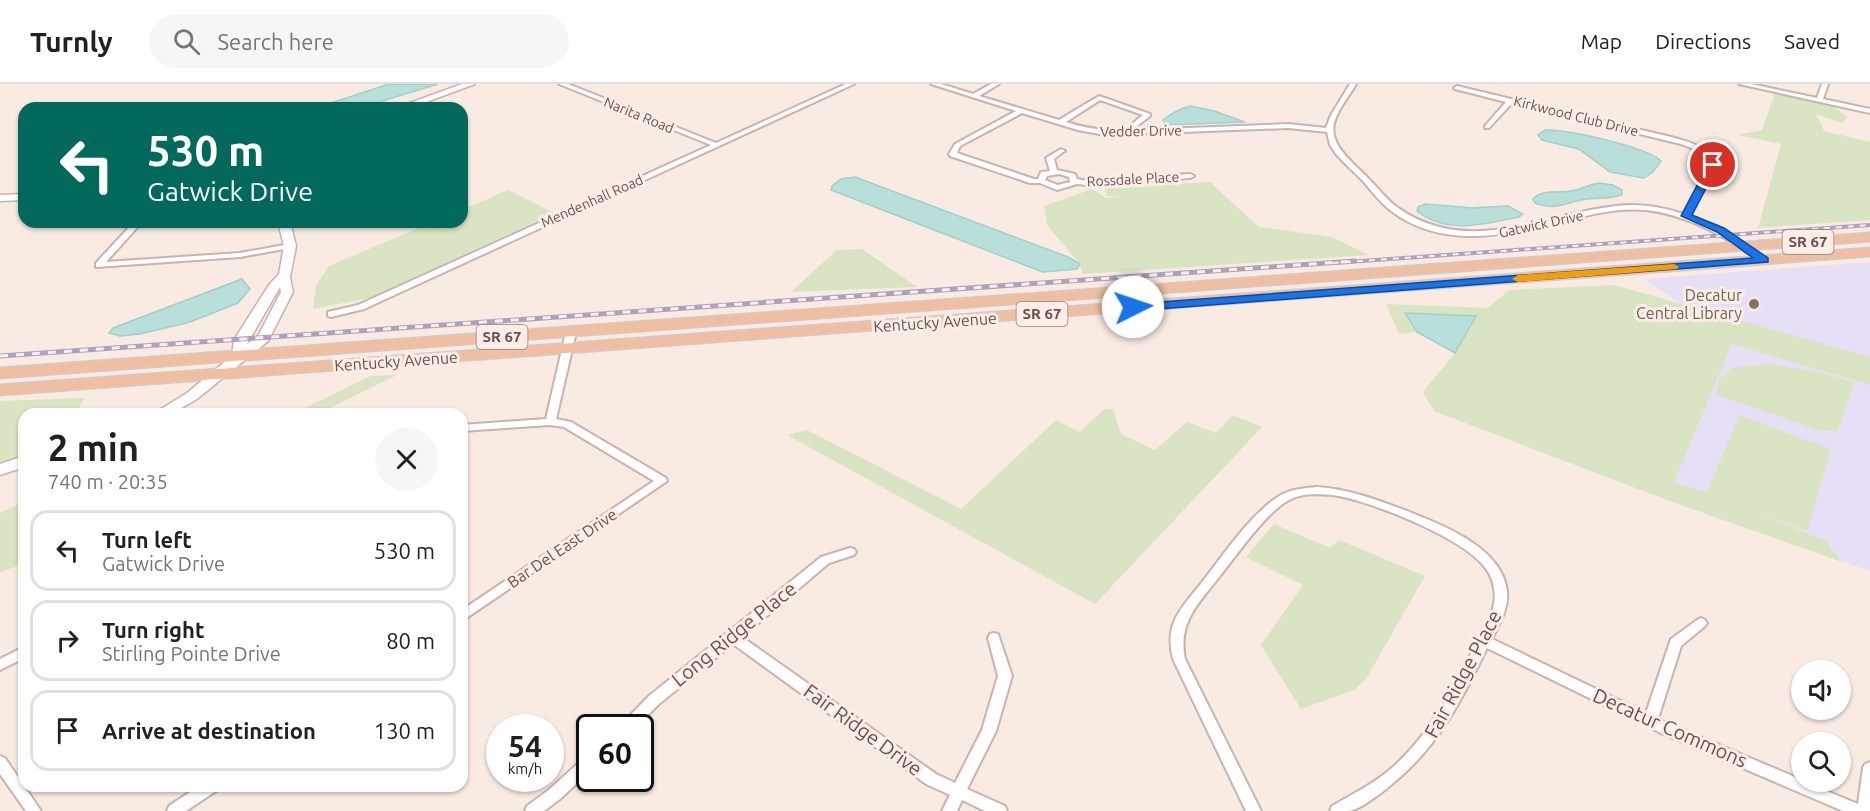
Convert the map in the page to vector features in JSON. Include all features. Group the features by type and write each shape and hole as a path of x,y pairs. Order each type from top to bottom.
{"main road":[{"name":"Kentucky Avenue","path":"0,390 218,375 569,340 1870,237"},
{"name":"Kentucky Avenue","path":"0,373 239,356 569,340 1870,252"}],"street":[{"path":"418,102 471,84"},
{"name":"Narita Road","path":"562,84 716,145"},
{"name":"Mendenhall Road","path":"331,314 361,307 851,84"},
{"name":"Vedder Drive","path":"934,84 1090,131 1131,133 1283,128 1330,132"},
{"path":"974,96 996,84"},
{"path":"1330,132 1333,118 1353,84"},
{"path":"1742,84 1870,111"},
{"path":"1819,100 1825,84"},
{"name":"Kirkwood Club Drive","path":"1457,88 1671,139 1694,147 1707,155 1713,166 1686,216"},
{"path":"1060,123 1099,98 1148,115 1134,125 1131,133"},
{"path":"1487,127 1511,100"},
{"path":"1021,111 957,145 953,154 1033,182 1041,181 1051,187 1062,188 1075,181 1069,174 1054,172 1044,174 1041,181"},
{"name":"Gatwick Drive","path":"1330,132 1341,154 1395,210 1420,224 1449,232 1496,234 1620,207 1658,210 1686,216 1716,228 1764,260"},
{"path":"1054,172 1050,158 1061,151"},
{"name":"Rossdale Place","path":"1075,181 1087,183 1190,176"},
{"path":"0,198 18,197"},
{"path":"133,228 99,265 240,255 290,246"},
{"path":"171,408 192,396 263,338 287,292 284,278 289,262 290,246 286,228"},
{"path":"468,428 549,422 569,340"},
{"name":"Bar Del East Drive","path":"468,612 662,481 575,427 549,422"},
{"path":"0,470 18,463"},
{"name":"Fair Ridge Place","path":"1254,811 1179,659 1176,640 1178,629 1186,612 1269,508 1291,495 1305,491 1329,491 1359,498 1451,534 1473,548 1489,566 1499,582 1501,600 1499,611 1446,715 1420,751 1378,788 1336,811"},
{"name":"Long Ridge Place","path":"640,714 825,560 850,552"},
{"path":"1650,721 1676,643 1701,623"},
{"name":"Fair Ridge Drive","path":"733,638 931,779 959,794 1000,811"},
{"path":"949,811 989,731 1005,676 994,638"},
{"name":"Decatur Commons","path":"1484,641 1650,721 1859,811"},
{"path":"0,665 18,655"},
{"path":"0,762 18,789"},
{"path":"1864,811 1870,768"},
{"path":"532,811 576,774"},
{"path":"20,792 33,811"},
{"path":"174,811 202,792"}],"shaded area":[{"path":"1870,262 1870,571 1667,500 1732,344 1715,327 1644,279"}],"green space":[{"path":"1775,93 1831,105 1848,117 1842,123 1816,114 1824,131 1870,142 1870,220 1758,228 1781,144 1738,135 1762,130"},
{"path":"1210,182 1259,227 1332,237 1369,255 1083,274 1080,264 1047,225 1044,206 1092,189 1106,198 1120,197 1106,196 1105,188"},
{"path":"508,190 554,213 369,298 313,309 316,286 329,266 419,228 468,228 468,207"},
{"path":"862,249 917,287 791,292 837,250"},
{"path":"1614,285 1870,357 1870,385 1732,344 1674,483 1707,492 1739,415 1831,449 1807,531 1750,510 1826,541 1842,562 1667,500 1434,411 1423,392 1455,353 1476,316 1406,314 1417,332 1399,334 1386,304 1488,308 1509,290"},
{"path":"1770,364 1819,372 1854,382 1838,431 1822,431 1717,395 1718,381 1732,368"},
{"path":"397,375 330,408 304,408 371,376"},
{"path":"85,398 79,408 18,408 18,460 0,467 0,401"},
{"path":"1105,409 1113,409 1121,434 1155,450 1187,422 1216,433 1233,415 1262,427 1095,604 787,435 807,430 961,509 1056,420 1079,432"},
{"path":"18,505 18,566 0,572 0,513"},
{"path":"1274,524 1330,548 1339,540 1425,576 1366,679 1354,690 1301,709 1261,645 1303,585 1246,557"}],"water":[{"path":"389,84 438,84 379,102 334,102"},
{"path":"1191,106 1245,122 1165,125 1163,120 1166,117"},
{"path":"1545,130 1606,140 1640,150 1661,161 1653,172 1644,178 1610,172 1579,149 1542,140 1538,135"},
{"path":"855,177 1068,257 1080,264 1077,269 1043,272 831,190 832,186 841,179"},
{"path":"1599,183 1613,185 1622,190 1622,195 1587,199 1556,206 1535,203 1533,199 1541,194 1566,192"},
{"path":"1425,204 1473,208 1508,206 1523,214 1519,217 1480,225 1453,225 1441,223 1417,211 1418,207"},
{"path":"242,279 250,289 238,303 190,322 140,334 120,336 109,333 113,328"},
{"path":"1405,313 1476,316 1455,353 1417,332"}],"railway":[{"path":"1333,263 1870,225"},
{"path":"0,356 1355,261"}],"slow traffic":[{"path":"1518,279 1674,267"}],"place":[{"name":"Decatur Central Library","path":"1754,304"}],"route":[{"path":"1133,307 1764,260 1720,230 1686,216 1713,165"}]}
